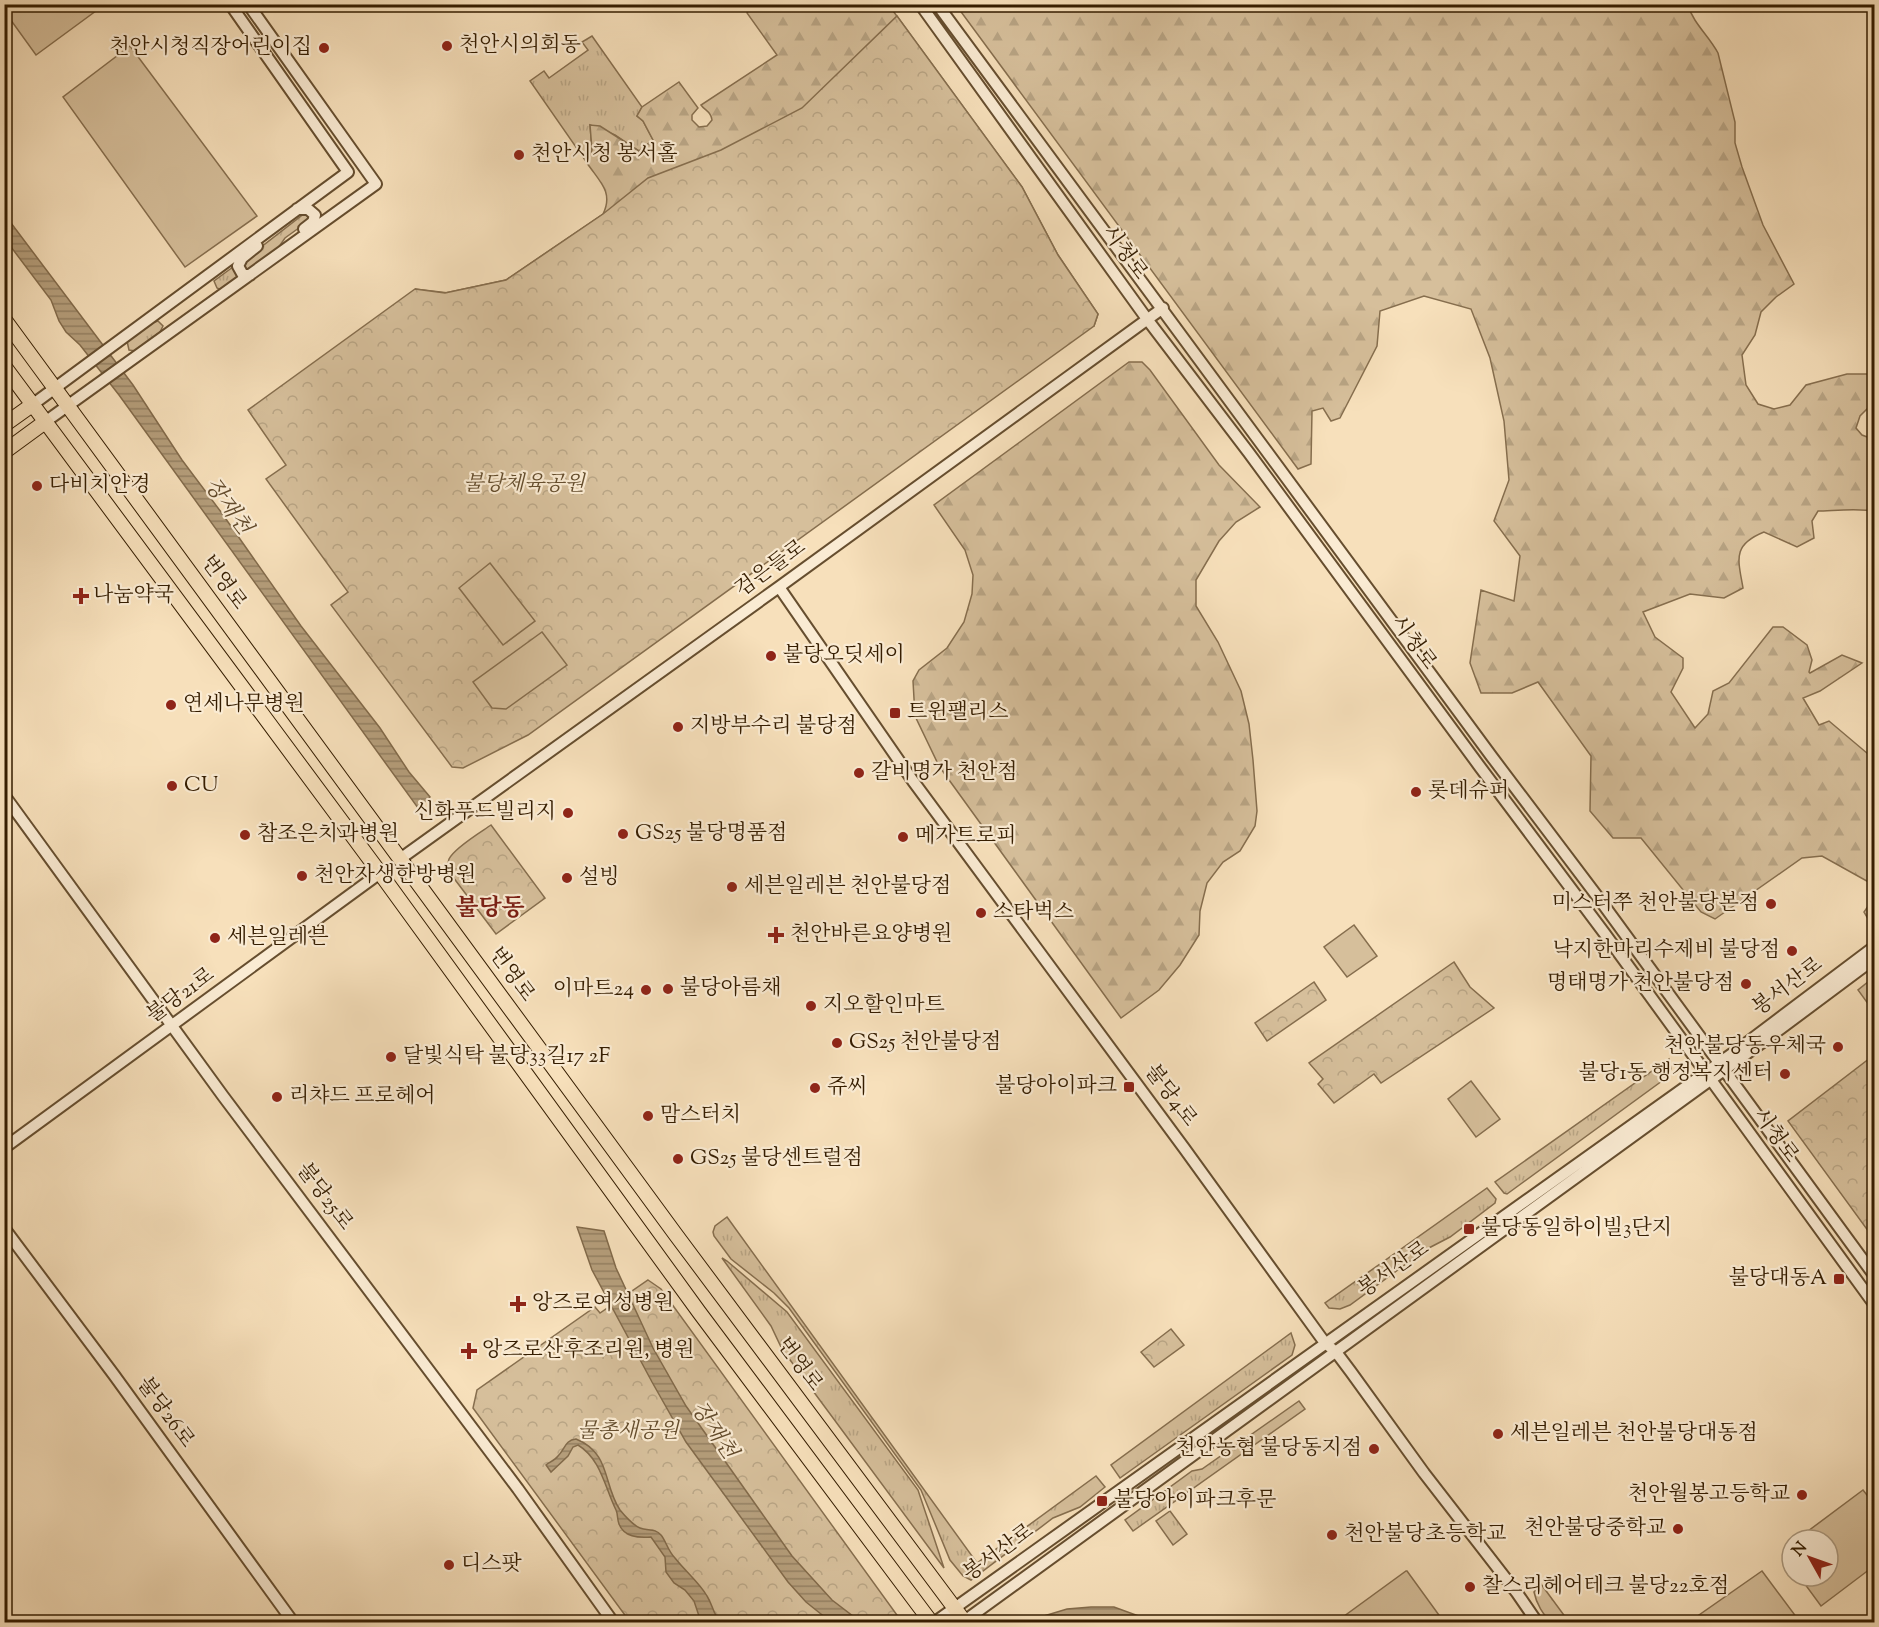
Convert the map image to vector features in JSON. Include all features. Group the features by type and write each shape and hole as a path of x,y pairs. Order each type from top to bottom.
{"main road":[{"name":"번영로","path":"4,320 676,1235 964,1622"},
{"path":"4,366 380,873 692,1303 933,1623"},
{"path":"4,425 32,405"},
{"path":"4,452 45,422"},
{"path":"380,873 400,858"}],"street":[{"path":"32,405 348,172 230,4"},
{"path":"45,422 376,184 248,4"},
{"name":"시청로","path":"920,4 1147,319 1250,453 1875,1304"},
{"name":"시청로","path":"937,4 1875,1275"},
{"path":"284,250 289,240 315,218 312,210 297,209"},
{"path":"250,275 240,273 238,266 240,261 264,241 270,229"},
{"name":"검은들로","path":"400,858 1163,308"},
{"name":"불당4로","path":"779,587 913,781 1185,1148 1325,1343 1335,1352 1537,1623"},
{"name":"불당25로","path":"4,795 172,1027 518,1489 614,1623"},
{"name":"불당21로","path":"4,1148 380,873"},
{"name":"봉서산로","path":"1722,1066 1875,947"},
{"name":"봉서산로","path":"933,1623 1325,1343 1875,959"},
{"name":"봉서산로","path":"964,1622 1335,1352 1707,1076"},
{"name":"불당26로","path":"4,1228 114,1375 293,1623"}],"green space":[{"path":"753,4 888,4 1022,187 1058,255 1098,314 1094,326 691,322 446,293 506,280 603,214 607,199 606,193 587,163 592,150 590,125 600,126 639,151 653,140 643,121 637,116 642,107 679,82 698,108 692,115 692,120 699,127 707,126 712,120 701,105 777,55 747,13"},
{"path":"4,5 104,5 36,55 5,12"},
{"path":"956,5 1688,5 1694,18 1718,53 1735,122 1735,143 1742,167 1763,225 1794,284 1761,312 1755,335 1742,355 1746,385 1758,404 1774,409 1790,405 1806,385 1847,374 1871,374 1874,377 1874,402 1860,416 1856,428 1862,435 1870,438 1874,432 1874,512 1855,509 1818,511 1812,521 1814,538 1797,547 1764,532 1747,542 1742,548 1739,561 1743,588 1724,598 1690,594 1643,612 1655,637 1683,658 1683,668 1671,692 1695,728 1708,714 1713,691 1729,683 1773,627 1783,627 1807,645 1812,660 1810,673 1842,655 1862,663 1820,691 1803,698 1819,725 1829,721 1874,759 1874,885 1822,856 1802,858 1715,919 1701,912 1641,838 1613,838 1590,811 1591,756 1538,682 1512,693 1481,693 1470,663 1481,590 1514,601 1520,556 1494,521 1509,480 1504,421 1490,358 1471,309 1424,296 1380,311 1377,346 1340,418 1331,421 1323,408 1312,411 1311,464 1298,469"},
{"name":"불당체육공원","path":"897,16 1022,187 1058,255 1098,314 1094,326 528,735 463,768 452,767 331,605 348,592 266,479 286,465 248,410 415,289 445,293 506,280 603,214 648,178 721,150 802,108"},
{"path":"592,36 642,107 637,116 643,121 653,140 639,151 615,135 590,125 592,150 587,163 530,81 544,71 549,78 588,50 582,42"},
{"path":"130,46 257,216 185,267 63,97"},
{"path":"305,213 309,213 310,220 285,238 276,251 245,272 243,261"},
{"path":"237,264 234,270 238,278 221,290 217,288 214,281"},
{"path":"158,321 163,326 160,332 135,351 129,350 127,341"},
{"path":"1129,362 1142,362 1150,370 1219,465 1260,507 1236,522 1219,541 1196,580 1196,606 1218,642 1241,691 1249,724 1257,811 1255,826 1240,851 1223,862 1207,883 1200,911 1199,935 1180,965 1159,990 1121,1018 939,766 915,716 913,681 919,670 947,648 964,622 972,594 973,575 965,550 934,505"},
{"path":"490,563 535,621 503,645 459,588"},
{"path":"542,632 567,665 506,709 492,708 473,682"},
{"path":"491,825 545,898 496,934 453,877 448,864 456,850"},
{"path":"1874,885 1874,922 1871,924 1864,912 1873,899"},
{"path":"1354,925 1377,956 1347,977 1324,947"},
{"path":"1454,962 1470,987 1494,1008 1381,1083 1374,1074 1334,1103 1318,1084 1323,1079 1309,1063"},
{"path":"1874,977 1874,1012 1858,990"},
{"path":"1314,982 1326,1000 1267,1041 1255,1023"},
{"path":"1874,1055 1874,1239 1788,1121"},
{"path":"1669,1059 1671,1069 1666,1078 1507,1194 1495,1182"},
{"path":"1471,1081 1500,1119 1476,1137 1448,1099"},
{"path":"1487,1188 1496,1199 1495,1203 1450,1237 1425,1250 1350,1305 1340,1309 1329,1308 1325,1303"},
{"path":"727,1217 977,1563 1096,1476 1105,1487 1080,1507 1053,1518 971,1580 963,1576 950,1560 921,1490 789,1308 731,1259 714,1236 715,1226"},
{"path":"722,1258 787,1312 918,1490 944,1568 782,1349 771,1326"},
{"name":"물총새공원","path":"648,1280 661,1289 902,1622 630,1622 473,1408 477,1390 595,1307 600,1313"},
{"path":"1171,1329 1184,1345 1154,1367 1141,1352"},
{"path":"1291,1333 1295,1345 1292,1355 1120,1478 1111,1465"},
{"path":"1299,1401 1305,1409 1133,1531 1125,1520 1192,1471 1202,1469"},
{"path":"1863,1490 1874,1504 1874,1566 1821,1606 1808,1588 1840,1588 1840,1528 1812,1528"},
{"path":"1170,1511 1187,1534 1173,1545 1156,1521"},
{"path":"1406,1571 1444,1622 1336,1622"},
{"path":"1762,1571 1800,1622 1689,1622"},
{"path":"1541,1584 1569,1622 1553,1622 1543,1613 1534,1592"}],"shaded area":[{"path":"5,215 133,385 182,460 301,626 430,797 418,808 119,395 80,345 66,332 51,300 5,239"},
{"path":"577,1227 604,1231 616,1268 653,1348 686,1406 792,1556 832,1600 853,1616 869,1622 831,1622 806,1602 788,1582 686,1442 592,1270"},
{"path":"576,1439 595,1452 601,1461 620,1510 638,1527 654,1530 661,1535 673,1555 704,1591 715,1614 723,1622 701,1622 694,1601 685,1590 674,1583 666,1572 665,1557 651,1537 632,1536 624,1532 618,1522 617,1512 602,1474 586,1451 578,1445 573,1447 568,1456 551,1472 546,1465 557,1457 567,1443"},
{"path":"1114,1607 1155,1622 1024,1622 1067,1609"}],"place":[{"name":"천안시의회동","path":"447,46"},
{"name":"천안시청직장어린이집","path":"324,48"},
{"name":"천안시청 봉서홀","path":"519,155"},
{"name":"다비치안경","path":"37,486"},
{"name":"나눔약국","path":"81,596"},
{"name":"불당오딧세이","path":"771,656"},
{"name":"연세나무병원","path":"171,705"},
{"name":"트윈팰리스","path":"895,713"},
{"name":"지방부수리 불당점","path":"678,727"},
{"name":"갈비명가 천안점","path":"859,773"},
{"name":"CU","path":"172,786"},
{"name":"롯데슈퍼","path":"1416,792"},
{"name":"신화푸드빌리지","path":"568,813"},
{"name":"GS25 불당명품점","path":"623,834"},
{"name":"참조은치과병원","path":"245,835"},
{"name":"메가트로피","path":"903,837"},
{"name":"천안자생한방병원","path":"302,876"},
{"name":"설빙","path":"567,878"},
{"name":"세븐일레븐 천안불당점","path":"732,887"},
{"name":"미스터쭈 천안불당본점","path":"1771,904"},
{"name":"스타벅스","path":"981,913"},
{"name":"천안바른요양병원","path":"776,935"},
{"name":"세븐일레븐","path":"215,938"},
{"name":"낙지한마리수제비 불당점","path":"1792,951"},
{"name":"명태명가 천안불당점","path":"1746,984"},
{"name":"불당아름채","path":"668,989"},
{"name":"이마트24","path":"646,990"},
{"name":"지오할인마트","path":"811,1006"},
{"name":"GS25 천안불당점","path":"837,1043"},
{"name":"천안불당동우체국","path":"1838,1047"},
{"name":"달빛식탁 불당33길17 2F","path":"391,1057"},
{"name":"불당1동 행정복지센터","path":"1785,1074"},
{"name":"불당아이파크","path":"1129,1087"},
{"name":"쥬씨","path":"815,1088"},
{"name":"리챠드 프로헤어","path":"277,1097"},
{"name":"맘스터치","path":"648,1116"},
{"name":"GS25 불당센트럴점","path":"678,1159"},
{"name":"불당동일하이빌3단지","path":"1469,1229"},
{"name":"불당대동A","path":"1839,1279"},
{"name":"앙즈로여성병원","path":"518,1304"},
{"name":"앙즈로산후조리원, 병원","path":"469,1351"},
{"name":"세븐일레븐 천안불당대동점","path":"1498,1434"},
{"name":"천안농협 불당동지점","path":"1374,1449"},
{"name":"천안월봉고등학교","path":"1802,1495"},
{"name":"불당아이파크후문","path":"1102,1501"},
{"name":"천안불당중학교","path":"1678,1529"},
{"name":"천안불당초등학교","path":"1332,1535"},
{"name":"디스팟","path":"449,1565"},
{"name":"찰스리헤어테크 불당22호점","path":"1470,1587"}],"district":[{"name":"불당동","path":"490,909"}],"water label":[{"name":"장재천","path":"227,507"},
{"name":"장재천","path":"713,1431"}]}
